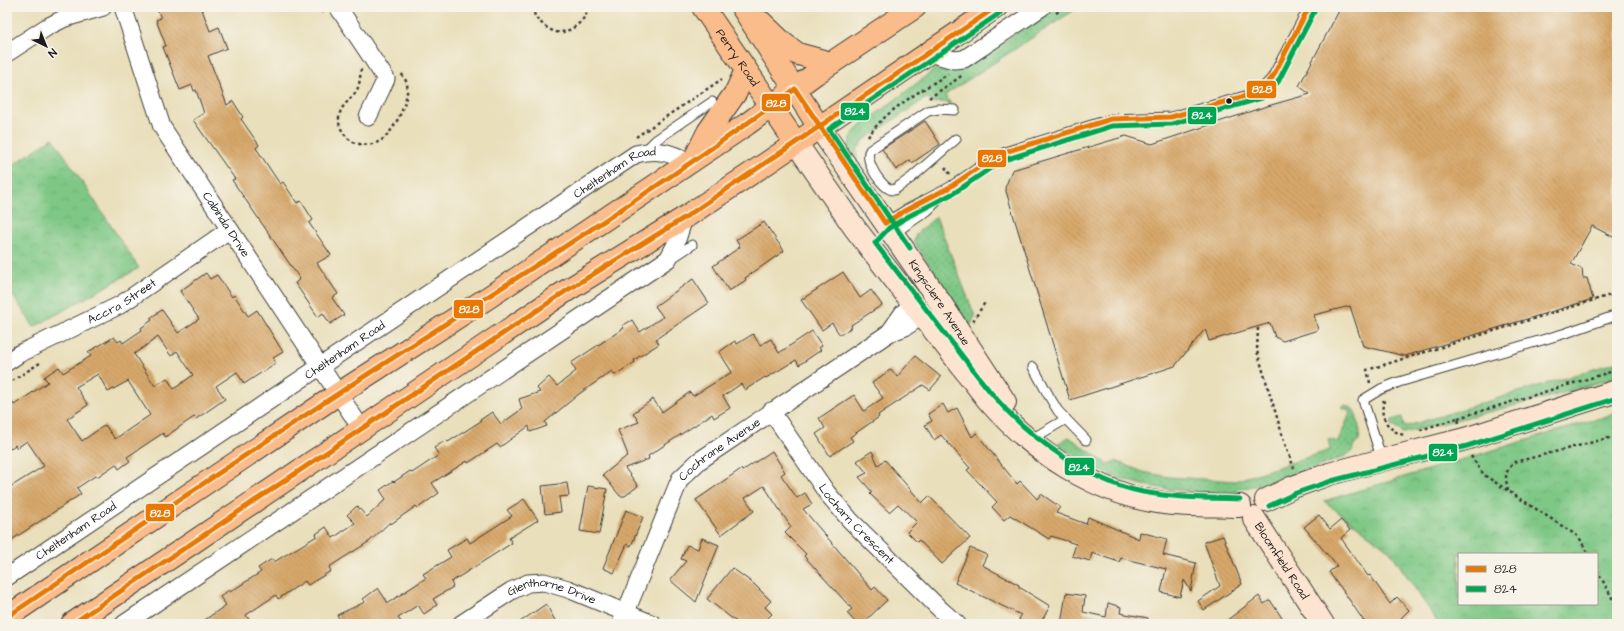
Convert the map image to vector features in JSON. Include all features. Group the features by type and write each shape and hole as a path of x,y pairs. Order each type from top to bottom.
{"main road":[{"path":"742,7 819,127"},
{"path":"746,7 772,34 798,54 831,64"},
{"name":"Cheltenham Road","path":"7,617 338,394 489,297 772,107 795,89 915,7"},
{"path":"72,624 591,274 684,218 996,7"},
{"name":"Perry Road","path":"694,9 746,70 796,143"},
{"path":"692,160 708,132 736,92 746,70"},
{"name":"Kingsclere Avenue","path":"819,127 940,302 1030,440"},
{"name":"Kingsclere Avenue","path":"796,143 866,243 988,400 1006,420 1030,440 1077,474 1121,493 1141,499 1164,503 1247,512"},
{"path":"866,243 889,229"},
{"path":"918,310 940,302"},
{"path":"1247,512 1243,496 1252,491 1262,494 1266,500 1293,487 1329,474 1379,451 1465,440 1617,391"},
{"name":"Bloomfield Road","path":"1247,512 1322,624"}],"street":[{"path":"7,53 47,27 65,18 103,7"},
{"name":"Cabinda Drive","path":"123,7 162,127 361,428"},
{"path":"338,7 386,79 368,117"},
{"path":"929,53 960,60 972,55 1042,7"},
{"name":"Cheltenham Road","path":"7,577 636,154 639,145 692,160"},
{"path":"124,624 668,259 675,246 684,218"},
{"name":"Accra Street","path":"7,362 19,354 120,305 229,230"},
{"name":"Cochrane Avenue","path":"623,618 680,479 699,461 889,333 903,313 918,310"},
{"name":"Locharn Crescent","path":"772,411 826,493 850,520 957,624"},
{"name":"Glenthorne Drive","path":"461,624 511,591 528,583 544,582 568,589 623,618 653,624"}],"lane":[{"path":"889,229 906,210 950,187 998,155 1101,122 1123,118 1171,118 1256,93 1265,87 1272,78 1309,7"},
{"path":"639,145 656,140 712,102"},
{"path":"955,110 936,109 922,115 869,151 869,162 885,186 889,190 894,190 911,178 956,139"},
{"path":"889,229 930,208 950,187"},
{"path":"668,259 692,245"},
{"path":"1379,451 1363,400 1381,389 1566,333 1617,315"},
{"path":"1033,366 1049,396 1066,419 1086,440"},
{"path":"1030,440 1066,419"}],"path":[{"path":"533,7 535,17 551,30 558,32 569,31 580,23 586,15 587,7"},
{"path":"679,7 694,9"},
{"path":"868,137 877,124 887,114 951,73 956,69 960,60"},
{"path":"639,145 719,81"},
{"path":"945,167 950,174"},
{"path":"1258,328 1257,351 1294,468 1301,466"},
{"path":"7,384 41,362"},
{"path":"1458,418 1617,370"},
{"path":"1379,451 1403,436"},
{"path":"1508,490 1505,478 1507,469 1515,462 1617,436"},
{"path":"1465,440 1468,453 1484,475 1579,537 1587,553"},
{"path":"1598,572 1617,607"}],"green space":[{"path":"1055,7 1079,7 945,95 951,104 942,102 933,103 926,98 864,140 857,150 857,162 853,163 849,144 854,132 858,128 938,67 972,63"},
{"path":"53,138 139,268 34,327 7,287 7,169"},
{"path":"936,217 975,316 970,326 914,242 916,234"},
{"path":"1617,362 1617,377 1553,396 1403,433 1392,425 1392,420 1402,417 1404,427"},
{"path":"1345,405 1355,411 1360,431 1359,440 1351,452 1344,457 1312,469 1274,482 1243,488 1229,495 1167,489 1143,485 1118,478 1088,465 1057,444 1069,437 1107,464 1116,461 1143,472 1169,477 1235,481 1330,450 1328,439 1338,442 1351,411 1341,407"},
{"path":"1617,413 1617,624 1439,624 1390,551 1324,501"}],"building":[{"path":"156,7 201,7 210,31 219,27 227,48 208,56 227,105 233,101 243,117 241,119 259,145 256,148 280,184 283,182 297,203 301,201 313,220 309,223 331,255 317,263 338,294 332,298 344,315 330,324 323,313 318,317 295,283 300,279 232,180 235,179 193,120 204,113 196,90 194,91 192,85 180,90 163,47 166,46 156,20 161,18"},
{"path":"1341,7 1617,7 1617,239 1592,226 1571,264 1582,269 1583,278 1587,278 1593,299 1405,356 1363,346 1350,306 1314,315 1318,330 1283,341 1275,337 1270,323 1209,341 1205,329 1175,366 1070,400 1005,188 1012,170 1126,136 1152,144 1264,107 1310,94 1299,86"},
{"path":"925,121 940,144 912,163 910,160 896,170 882,149"},
{"path":"764,222 784,251 729,291 713,266 740,247 736,240"},
{"path":"843,272 860,298 871,290 882,305 851,325 852,327 840,335 832,323 822,330 801,300"},
{"path":"206,273 210,279 217,275 232,297 234,295 248,316 257,310 283,352 273,358 276,363 244,384 237,372 216,386 225,399 196,419 194,417 165,437 163,433 127,457 130,461 119,469 116,464 97,477 95,476 77,488 81,494 7,543 7,489 44,466 27,441 17,448 15,445 7,451 7,394 14,405 48,382 44,377 59,367 63,373 91,356 88,352 114,337 118,342 121,340 123,343 142,330 141,328 152,320 150,318 162,310 178,333 199,319 180,291","holes":["158,337 171,356 177,351 193,375 174,389 167,378 155,386 134,354","98,374 108,392 128,381 150,415 115,439 105,425 82,441 67,419 88,405 76,387"]},
{"path":"693,279 709,303 656,339 659,344 634,360 635,362 615,375 612,371 579,394 545,422 547,426 530,432 529,426 500,447 497,444 468,463 467,461 432,483 439,493 418,508 416,506 391,524 390,522 370,541 329,567 331,571 308,585 305,581 278,599 276,595 246,615 252,624 199,624 226,605 220,597 229,590 230,592 261,572 258,568 272,559 274,562 317,536 316,534 326,527 333,538 355,523 347,515 357,506 367,517 386,499 380,490 410,471 412,473 439,455 434,448 446,440 448,442 481,421 480,420 492,412 501,424 522,409 519,399 540,392 537,388 549,377 557,386 576,371 571,363 624,328 622,326 632,320 640,332 663,317 655,306"},
{"path":"812,331 822,346 819,348 821,350 799,365 796,360 745,390 741,384 723,396 730,408 714,418 712,414 648,456 649,459 625,468 638,486 625,496 620,496 603,475 628,455 618,430 639,422 633,413 653,399 662,412 690,392 693,396 732,372 719,352 735,341 737,344 753,334 760,345 771,339 779,353"},
{"path":"915,356 941,377 930,390 923,385 878,415 879,417 850,437 853,441 830,456 816,434 825,428 819,418 854,395 864,411 883,398 872,383 891,369 897,377"},
{"path":"943,404 948,413 957,408 972,437 976,433 1017,484 1020,481 1037,499 1041,494 1060,507 1056,513 1086,524 1088,517 1139,539 1140,532 1167,539 1163,555 1196,563 1191,591 1184,580 1180,597 1161,592 1166,569 1121,558 1119,562 1092,553 1090,561 1072,556 1076,544 1051,536 1049,539 1010,515 1004,520 992,507 997,502 967,470 970,468 941,435 934,440 925,425 932,421 928,414"},
{"path":"772,451 785,472 781,475 797,498 805,493 812,504 803,509 872,590 875,587 887,600 862,624 857,624 847,613 852,609 804,556 806,554 785,533 791,527 764,486 745,498 754,511 721,535 696,500 741,469 742,471"},
{"path":"872,451 878,465 885,460 922,503 929,496 970,538 942,564 919,540 917,542 907,532 917,522 898,504 889,512 870,494 872,492 859,477 867,473 857,461"},
{"path":"567,483 569,496 559,497 561,512 545,514 542,486"},
{"path":"588,486 607,489 599,534 580,531"},
{"path":"524,499 538,520 509,538 512,543 451,582 453,587 433,599 437,605 424,614 418,605 398,618 403,624 342,624 337,615 365,602 363,599 378,588 388,603 426,578 423,574 451,557 447,550 467,538 470,543 512,516 507,510"},
{"path":"626,510 643,517 631,546 627,544 614,573 603,568"},
{"path":"1319,515 1330,529 1341,520 1350,530 1341,538 1368,576 1370,575 1390,604 1397,597 1409,610 1395,624 1366,624 1338,585 1329,572 1337,566 1304,527"},
{"path":"1223,536 1242,584 1204,610 1198,601 1220,586 1204,542"},
{"path":"702,538 719,545 696,602 670,580 686,561 681,559 687,545 698,549"},
{"path":"970,548 987,555 982,565 1019,585 1019,587 1050,606 1040,624 1027,624 1019,620 1021,615 955,583"},
{"path":"732,568 754,584 771,601 765,607 772,614 762,624 739,624 707,599"},
{"path":"1066,593 1085,596 1083,612 1106,617 1108,603 1121,607 1120,613 1148,618 1147,624 1061,624"},
{"path":"1259,596 1264,604 1270,600 1286,624 1222,624"},
{"path":"546,604 557,624 517,624"}],"transit line":[{"name":"828","path":"72,624 566,291 684,218 996,7"},
{"name":"828","path":"885,223 950,187 991,159 1008,151 1111,119 1171,117 1259,92 1272,78 1309,7"},
{"name":"824","path":"1240,499 1179,497 1143,492 1123,487 1081,468 1041,441 1007,411 993,395 875,243 889,228 954,193 1001,161 1112,126 1172,124 1262,98 1278,82 1315,10"},
{"name":"824","path":"910,248 829,129 1000,13"},
{"name":"828","path":"7,617 214,476 683,168 795,89 885,223"},
{"name":"824","path":"1269,506 1296,493 1331,481 1467,446 1617,398"}]}
